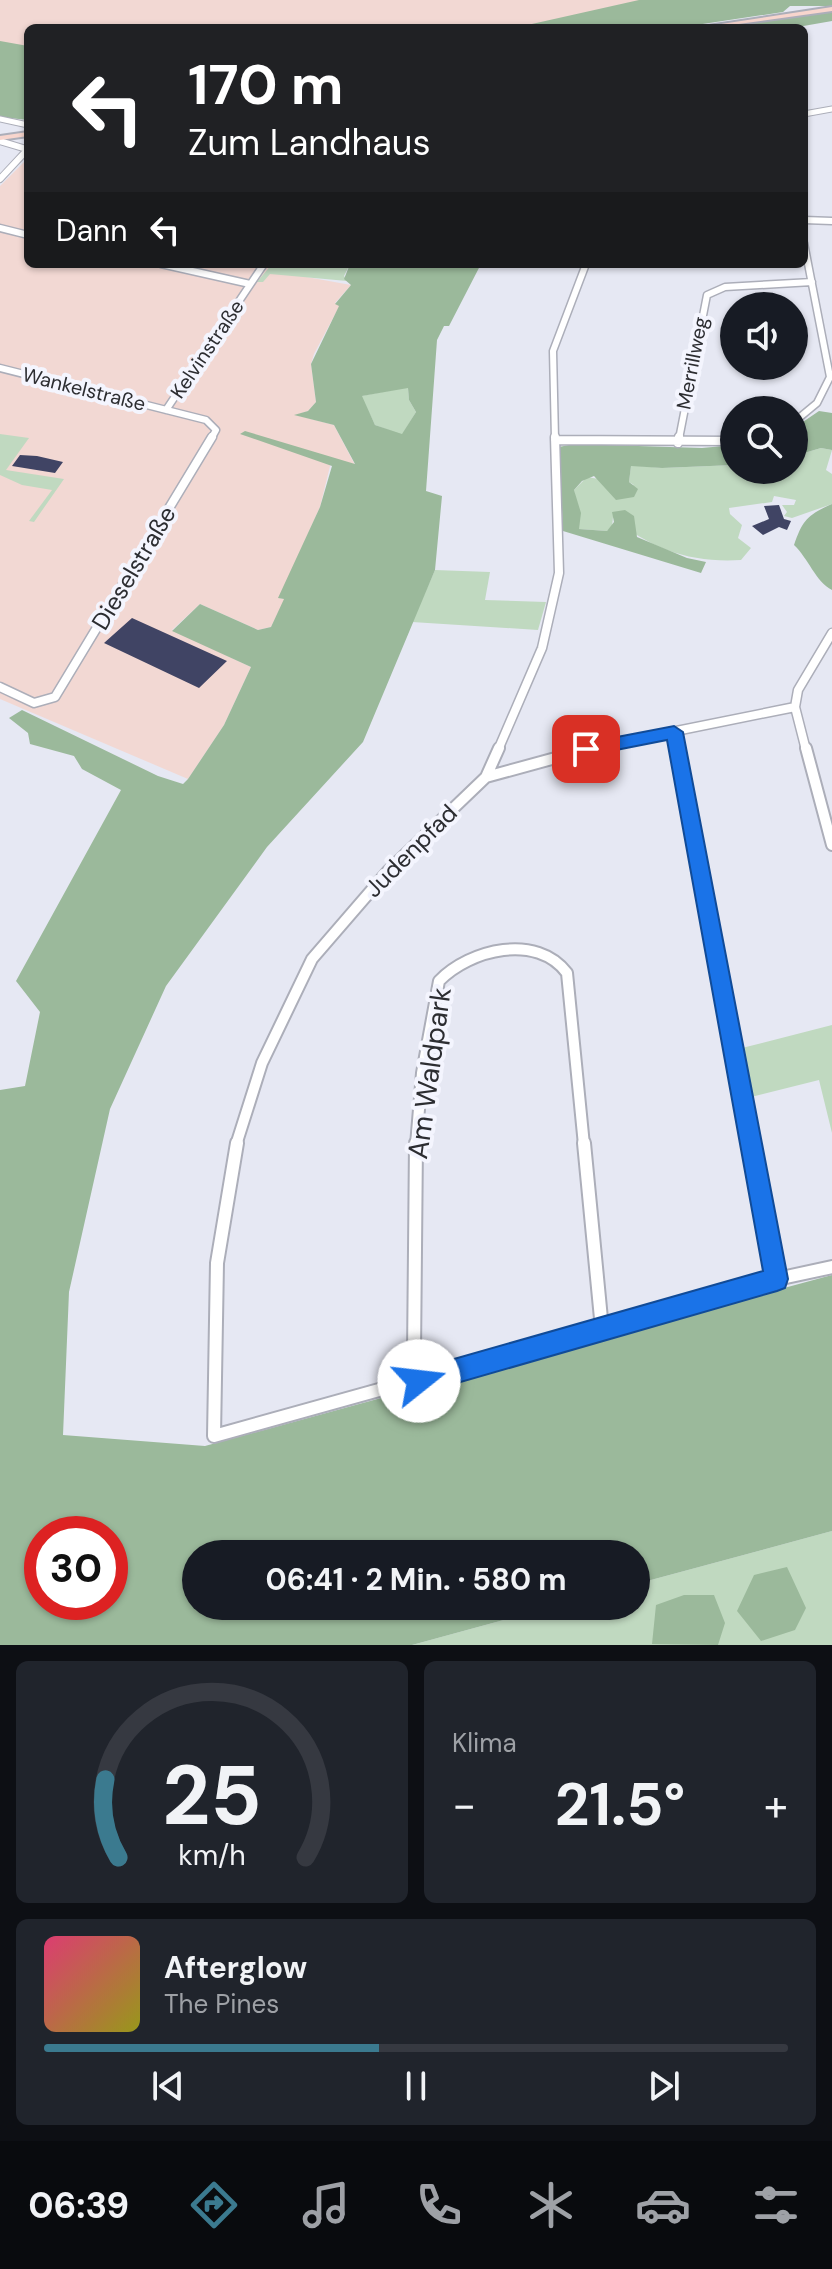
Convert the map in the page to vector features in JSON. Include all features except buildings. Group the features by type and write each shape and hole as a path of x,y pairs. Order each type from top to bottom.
{"main road":[{"path":"726,24 832,9"},
{"path":"0,140 24,135"}],"street":[{"path":"808,113 832,109"},
{"path":"0,119 24,124"},
{"path":"0,140 24,150"},
{"path":"0,179 24,151"},
{"path":"808,220 832,221"},
{"path":"0,228 24,234"},
{"path":"808,262 830,377 817,403 808,410"},
{"name":"Kelvinstraße","path":"166,410 250,284 179,268"},
{"path":"250,284 261,268"},
{"name":"Judenpfad","path":"419,1381 214,1436 217,1263 226,1194 239,1132 262,1063 312,959 388,871 486,777 538,660 559,573 553,351 584,268"},
{"name":"Merrillweg","path":"678,443 707,295 725,287 812,282"},
{"name":"Wankelstraße","path":"0,368 214,424"},
{"name":"Dieselstraße","path":"0,687 41,704 61,689 215,436 214,424"},
{"path":"555,440 720,442"},
{"path":"832,633 798,690 795,707 832,845"},
{"path":"486,777 557,755 795,707"},
{"path":"674,732 777,1279"},
{"name":"Am Waldpark","path":"419,1381 414,1355 414,1166 419,1100 439,981 446,970 459,963 531,948 555,957 567,973 602,1329"},
{"path":"419,1381 777,1279 832,1267"}],"shaded area":[{"path":"0,0 717,0 608,24 24,24 24,103 0,100"},
{"path":"24,162 24,268 269,268 268,270 351,285 335,303 340,305 311,364 316,402 308,411 296,415 334,425 355,465 332,458 320,507 279,598 285,599 271,627 258,630 200,604 172,630 251,667 224,725 188,779 0,699 0,186"}],"green space":[{"path":"639,0 832,0 832,6 790,6 783,12 703,24 532,24"},
{"path":"832,12 832,21 808,25 744,24"},
{"path":"0,41 24,45 24,120 0,117"},
{"path":"269,268 348,268 344,276 347,281 270,274 263,282 257,282"},
{"path":"348,268 479,268 449,326 444,326 437,340 426,491 442,496 435,570 363,742 267,847 166,986 110,1109 69,1292 63,1435 205,1446 832,1275 832,1531 650,1580 650,1540 182,1540 182,1620 504,1620 412,1645 0,1645 0,1090 25,1086 40,1012 16,981 121,790 82,769 74,756 30,744 28,733 9,718 22,710 158,776 183,784 188,779 224,725 251,667 172,631 200,604 258,630 271,627 284,599 278,598 320,507 332,466 240,434 245,431 355,464 334,425 294,415 308,411 316,402 311,364 339,306 335,304 351,285 344,279","holes":["408,388 409,400 416,412 402,434 375,425 362,396"]},
{"path":"408,387 409,400 416,412 402,435 375,425 361,396"},
{"path":"819,411 832,413 832,450 821,448 808,452 808,418"},
{"path":"0,434 29,438 6,470 64,479 34,522 29,521 52,490 22,485 0,475"},
{"path":"574,444 720,446 720,466 631,466 629,482 638,489 634,497 616,500 594,476 582,481 574,490 581,513 579,529 607,531 614,522 612,512 625,510 634,516 637,537 687,558 706,562 701,573 563,531 559,447"},
{"path":"821,448 832,450 826,470 832,474 832,504 792,518 784,516 787,512 782,505 794,505 796,500 774,496 772,502 729,508 730,514 742,525 738,538 751,548 741,560 706,559 673,552 642,538 613,517 612,527 607,531 579,529 574,490 587,477 634,485 629,482 631,465 662,468 720,466 720,484 808,484 808,452"},
{"path":"832,504 832,590 821,581 794,545 807,519"},
{"path":"435,570 490,572 485,600 546,602 538,630 412,622"},
{"path":"832,1025 832,1133 819,1080 751,1097 742,1048"},
{"path":"832,1531 832,1645 412,1645 504,1620 650,1620 650,1580"},
{"path":"787,1567 806,1608 795,1630 761,1641 737,1611 754,1575"},
{"path":"684,1595 714,1595 725,1623 718,1645 652,1644 656,1605"}],"route":[{"path":"419,1381 777,1279 674,732 586,749"}]}
